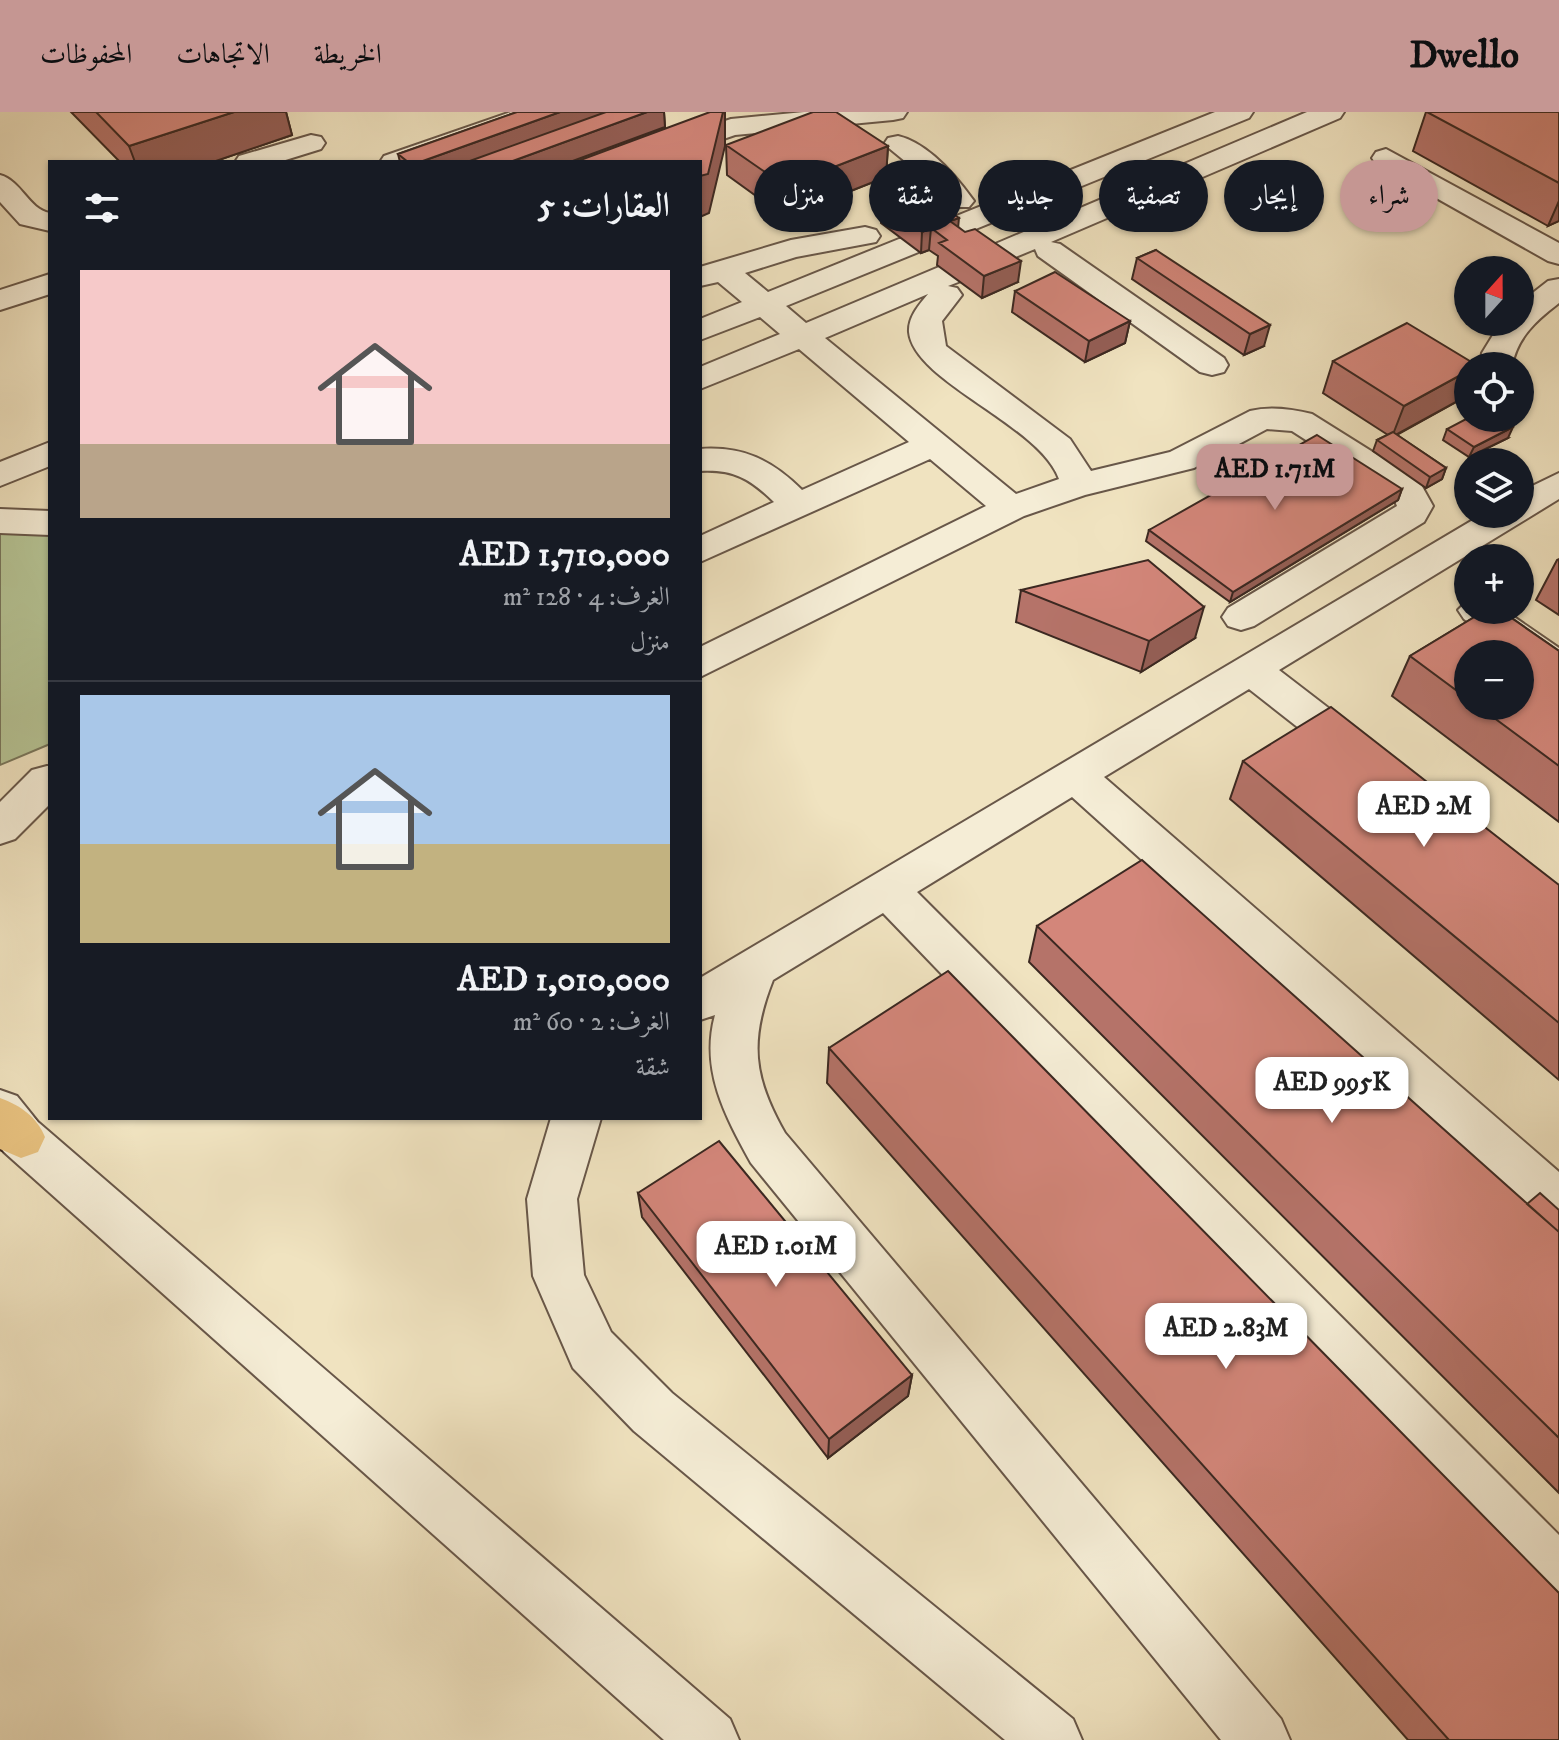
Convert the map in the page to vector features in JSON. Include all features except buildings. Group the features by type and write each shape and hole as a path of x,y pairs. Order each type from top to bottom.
{"street":[{"path":"400,160 537,112"},
{"path":"639,160 684,151 744,125 893,112"},
{"path":"962,213 1151,147 1239,112"},
{"path":"1208,164 1330,112"},
{"path":"256,160 311,143"},
{"path":"898,144 920,160"},
{"path":"962,200 1052,169 1151,147"},
{"path":"1386,158 1553,246"},
{"path":"0,184 30,218 48,222"},
{"path":"1099,212 994,265 1049,250 1087,230 1099,219"},
{"path":"711,273 791,249 887,236"},
{"path":"702,329 764,304 887,236"},
{"path":"764,304 814,264 887,236"},
{"path":"1049,250 1212,365"},
{"path":"711,273 764,304 1011,508"},
{"path":"0,301 48,284"},
{"path":"702,378 803,337 887,316 954,285 930,308 923,324 926,340 933,352 1058,447 1069,459 1079,485"},
{"path":"1534,308 1559,288"},
{"path":"702,662 1011,508 1079,485 1131,475 1182,460 1262,418 1274,416 1300,421 1407,489 1415,506 1411,514 1241,617"},
{"path":"702,549 933,444"},
{"path":"0,475 48,454"},
{"path":"702,460 737,460 754,465 798,506"},
{"path":"1534,499 1559,484"},
{"path":"5,521 48,505"},
{"path":"5,521 48,523"},
{"path":"702,1000 1485,528"},
{"path":"1418,568 1454,594"},
{"path":"1497,624 1559,667"},
{"path":"1252,670 1387,775"},
{"path":"1076,776 1559,1203"},
{"path":"0,801 48,780"},
{"path":"0,828 48,780"},
{"path":"888,890 1559,1575"},
{"path":"755,968 736,1010 732,1057 742,1104 768,1148 1260,1740"},
{"path":"576,1120 571,1127 552,1199 559,1276 592,1350 653,1412 1052,1740"},
{"path":"7,1123 709,1740"}],"green space":[{"path":"0,523 48,526 48,745 0,765"}]}
